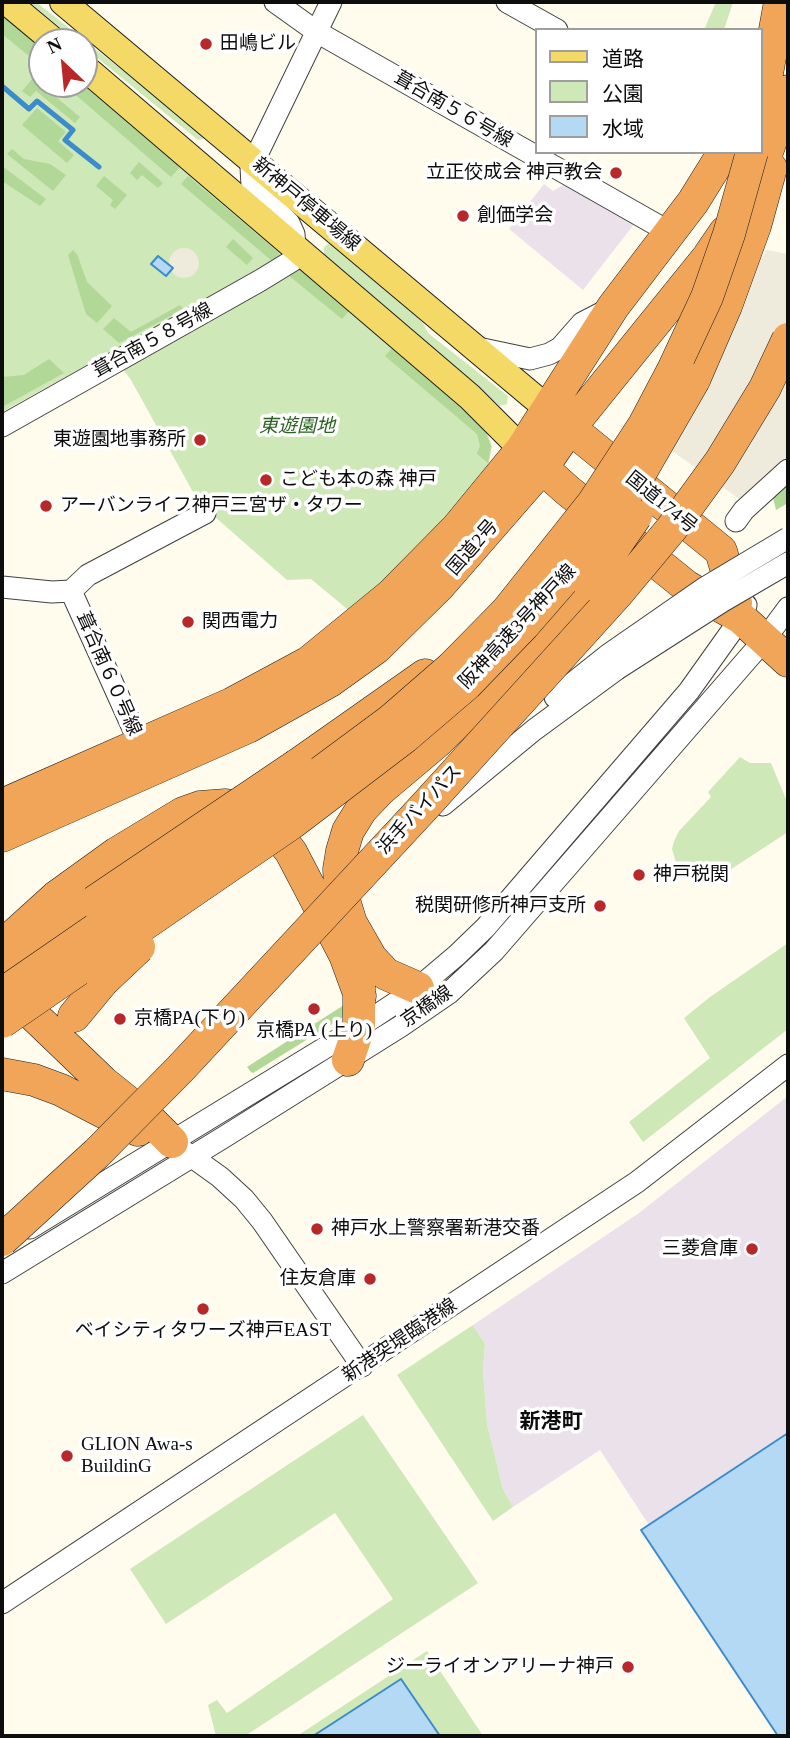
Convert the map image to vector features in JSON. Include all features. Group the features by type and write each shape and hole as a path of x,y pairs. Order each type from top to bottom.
{"highway":[{"path":"762,57 770,2"},
{"path":"762,101 780,2"},
{"name":"国道2号","path":"558,419 708,257 743,204 765,158 788,91"},
{"name":"阪神高速3号神戸線","path":"2,1022 292,823 437,711 496,656 568,574 610,518 663,437 694,380 726,306 755,226 783,121 788,91"},
{"name":"国道2号","path":"2,836 247,727 330,681 376,648 440,585 532,458 558,419 612,307 694,202 723,154"},
{"name":"阪神高速3号神戸線","path":"2,994 279,803 422,695 480,640 558,550 620,462 673,370 711,284 729,234 751,154"},
{"name":"浜手バイパス","path":"2,1240 107,1144 425,806 617,594 672,528 733,441 765,388 788,339"},
{"name":"浜手バイパス","path":"2,1247 37,1220 103,1158 379,865 625,597 678,533 726,466 772,392 788,357"},
{"path":"360,996 342,928 339,869 348,831 361,810 380,790 437,742 523,660 589,584 625,535 651,491 694,380"},
{"name":"国道174号","path":"558,419 721,551 741,618"},
{"path":"532,458 686,586 741,618 788,660"},
{"name":"国道2号","path":"2,805 231,704 309,662 391,595 431,557 481,500 532,458"},
{"path":"2,946 31,918 88,889 414,684 474,633 558,550"},
{"path":"182,1149 103,1082 27,1009 16,992 15,974 30,948 88,889 183,813 200,807 226,805 253,813 268,823 342,928 357,955 360,996 359,1027 348,1060"},
{"path":"74,1016 103,981 167,922 292,823"},
{"path":"342,928 386,974"},
{"path":"357,955 386,974 418,988"},
{"path":"2,1074 34,1080 61,1090 140,1131 182,1149"}],"main road":[{"path":"7,2 38,28"},
{"name":"新神戸停車場線","path":"63,2 558,419"},
{"name":"新神戸停車場線","path":"98,79 470,397 532,458"},
{"path":"259,165 272,184 305,219 308,235 298,249"}],"street":[{"name":"葺合南５６号線","path":"275,2 317,32 671,233"},
{"path":"259,165 331,2"},
{"path":"507,2 553,28"},
{"name":"葺合南５８号線","path":"2,426 261,281 292,261 298,249"},
{"path":"472,346 530,359 549,355 560,348 582,323 612,307"},
{"path":"736,521 744,510 788,470"},
{"path":"71,591 88,576 205,513"},
{"path":"425,806 608,655 706,587 788,538"},
{"name":"京橋線","path":"2,1273 418,988 457,956 486,927 689,691 741,618 760,568 788,545"},
{"path":"379,865 490,765 617,669 723,601 788,564"},
{"name":"葺合南６０号線","path":"2,587 71,591 140,744"},
{"name":"京橋線","path":"2,1247 348,1060 433,1005 494,951 765,639 788,608"},
{"name":"新港突堤臨港線","path":"2,1603 637,1182 788,1065"},
{"path":"182,1149 243,1199 262,1220 362,1366"}],"shaded area":[{"path":"544,184 553,191 563,185 635,223 583,290 509,229"},
{"path":"184,248 195,252 199,263 195,274 184,278 173,274 169,263 173,252"},
{"path":"767,250 788,254 788,470 749,506 636,425"},
{"path":"788,1096 788,1433 649,1525 600,1450 513,1507 503,1489 487,1424 483,1370 485,1344 473,1325 639,1213"}],"green space":[{"path":"29,2 36,2 69,28 61,28"},
{"path":"716,2 733,2 725,28 705,28"},
{"name":"東遊園地","path":"2,13 28,34 28,98 98,96 485,427 492,446 489,463 418,549 352,613 311,579 287,580 199,503 131,380 110,352 2,412"},
{"path":"2,16 28,37 28,55 2,34"},
{"path":"98,51 203,134 203,139 198,140 98,58"},
{"path":"28,84 28,96 22,91"},
{"path":"45,98 57,98 80,117 75,123"},
{"path":"79,98 98,98 180,167 171,177"},
{"path":"37,108 66,132 58,141 74,155 67,163 22,125"},
{"path":"12,149 24,159 50,164 66,175 53,191 7,154"},
{"path":"139,162 163,183 158,188 142,175 137,180 130,173"},
{"path":"2,166 46,199 40,206 2,181"},
{"path":"104,176 127,195 115,209 110,205 113,200 96,186"},
{"path":"188,176 278,252 281,257 278,266 181,184"},
{"path":"233,239 253,258 247,265 226,247"},
{"path":"331,242 406,307 423,323 428,333 508,396 507,404 500,406 324,257 324,247"},
{"path":"73,250 87,282 112,306 97,323 86,314 68,255"},
{"path":"302,271 349,311 342,319 288,275"},
{"path":"180,305 184,309 119,343 103,329 114,318 131,332"},
{"path":"392,348 484,428 491,446 488,463 477,454 480,446 477,434 385,356"},
{"path":"49,359 64,373 2,407 2,377 24,375"},
{"path":"788,482 788,503 776,510 773,498"},
{"path":"740,757 750,763 771,763 788,804 788,832 716,879 692,881 684,877 678,869 672,849 674,841 679,831 711,797 708,792"},
{"path":"788,943 788,1029 643,1142 629,1122 710,1058 684,1018"},
{"path":"344,1005 342,1018 253,1073 247,1067"},
{"path":"473,1325 485,1344 483,1370 487,1424 503,1489 513,1507 493,1521 397,1375"},
{"path":"363,1415 478,1583 245,1736 216,1736 208,1705 217,1700 227,1713 393,1599 335,1513 166,1624 130,1569"},
{"path":"427,1651 483,1736 440,1736 422,1709 361,1736 297,1736"}],"water":[{"path":"158,256 173,268 166,276 151,264"},
{"path":"788,1433 788,1736 778,1736 641,1530"},
{"path":"401,1679 440,1736 313,1736"}],"waterway":[{"path":"2,86 29,109 37,101 73,130 65,140 99,167"}],"place":[{"name":"田嶋ビル","path":"206,44"},
{"name":"立正佼成会 神戸教会","path":"616,173"},
{"name":"創価学会","path":"463,216"},
{"name":"東遊園地事務所","path":"200,440"},
{"name":"こども本の森 神戸","path":"266,480"},
{"name":"アーバンライフ神戸三宮ザ・タワー","path":"46,506"},
{"name":"関西電力","path":"188,622"},
{"name":"神戸税関","path":"639,875"},
{"name":"税関研修所神戸支所","path":"600,906"},
{"name":"京橋PA (上り)","path":"314,1009"},
{"name":"京橋PA(下り)","path":"120,1019"},
{"name":"神戸水上警察署新港交番","path":"317,1229"},
{"name":"三菱倉庫","path":"752,1249"},
{"name":"住友倉庫","path":"370,1279"},
{"name":"ベイシティタワーズ神戸EAST","path":"203,1309"},
{"name":"GLION Awa‐s BuildinG","path":"67,1456"},
{"name":"ジーライオンアリーナ神戸","path":"628,1667"}],"district":[{"name":"新港町","path":"551,1423"}]}
